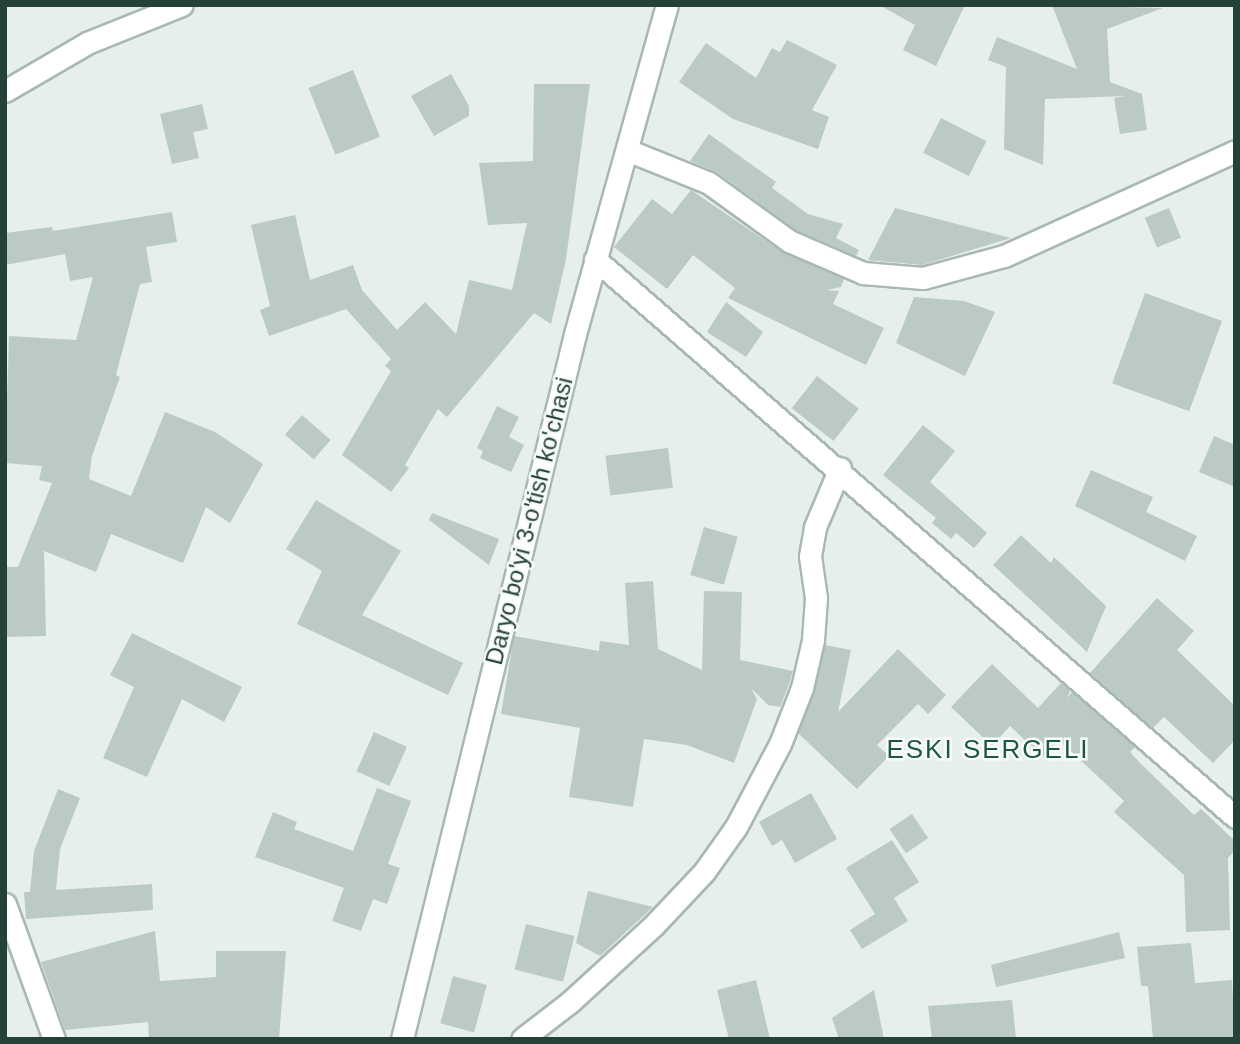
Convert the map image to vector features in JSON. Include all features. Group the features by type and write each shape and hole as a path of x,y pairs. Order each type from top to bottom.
{"street":[{"path":"5,92 87,43 182,5"},
{"name":"Daryo bo'yi 3-o'tish ko'chasi","path":"402,1039 595,259 667,5"},
{"path":"627,150 709,183 801,246 863,273 923,278 1004,256 1235,151"},
{"path":"595,259 840,468 1235,817"},
{"path":"522,1039 570,1002 654,925 704,872 736,827 780,744 802,688 813,640 816,598 810,556 815,527 840,468"},
{"path":"5,904 54,1039"}],"building":[{"path":"879,5 965,5 936,66 903,50 915,25"},
{"path":"1052,5 1163,8 1107,29 1110,82 1142,94 1147,130 1120,134 1114,98 1126,96 1045,99 1043,165 1004,149 1006,67 988,60 997,37 1077,69"},
{"path":"787,40 837,65 812,110 829,117 818,149 733,119 679,82 706,43 756,78 772,48 780,52"},
{"path":"353,70 380,137 335,155 308,88"},
{"path":"451,74 469,106 469,116 434,136 411,96"},
{"path":"534,84 590,84 566,259 551,324 534,313 447,417 438,409 405,465 409,468 391,492 342,455 391,371 385,366 391,359 346,309 269,336 260,310 270,306 251,225 295,215 310,280 353,265 362,290 397,330 425,302 456,334 469,280 512,290 527,223 488,225 479,163 533,161"},
{"path":"202,104 208,129 193,132 199,158 172,164 160,114"},
{"path":"941,118 986,141 969,176 923,153"},
{"path":"709,134 776,182 772,188 808,214 843,224 836,238 859,250 856,256 796,230 717,172 690,161"},
{"path":"691,190 782,252 844,279 841,287 827,290 839,291 833,304 884,328 866,365 728,298 735,288 693,255 667,289 614,247 652,199 672,214"},
{"path":"895,208 1011,238 922,265 868,260"},
{"path":"1169,208 1181,238 1157,247 1145,218"},
{"path":"172,212 177,242 146,247 152,282 140,284 116,375 120,377 92,456 89,479 131,496 165,412 215,432 263,464 230,523 206,507 183,563 111,534 96,572 44,551 46,636 5,637 5,567 18,567 52,483 39,480 42,466 5,463 9,336 76,340 93,277 70,281 65,254 5,265 5,233 52,227 53,231"},
{"path":"1145,293 1222,321 1189,411 1112,383"},
{"path":"914,297 964,301 995,312 965,376 896,343"},
{"path":"726,302 763,332 746,357 707,332"},
{"path":"817,376 859,409 834,441 792,408"},
{"path":"497,406 519,417 509,437 524,445 511,472 480,458 483,451 477,448"},
{"path":"302,415 331,440 314,460 285,435"},
{"path":"923,425 955,451 930,482 987,533 974,548 956,533 951,539 932,523 936,518 883,475"},
{"path":"1214,436 1235,445 1235,487 1199,472"},
{"path":"668,448 673,488 610,495 605,456"},
{"path":"1091,470 1153,497 1146,512 1197,536 1185,561 1075,506"},
{"path":"316,500 401,551 362,615 463,663 448,695 297,624 322,571 286,549"},
{"path":"432,513 499,539 489,565 429,520"},
{"path":"704,527 738,537 724,585 690,575"},
{"path":"1021,535 1051,563 1054,557 1106,606 1087,652 993,565"},
{"path":"653,581 658,649 702,670 704,591 742,592 740,660 793,671 789,684 780,707 768,705 751,688 757,699 734,763 687,745 644,739 633,807 569,797 580,728 501,714 514,636 599,651 600,641 629,645 625,583"},
{"path":"1157,598 1194,631 1177,650 1235,706 1235,740 1213,763 1164,717 1153,728 1090,673"},
{"path":"132,633 242,687 224,722 182,699 147,777 103,758 134,687 110,675"},
{"path":"825,645 851,650 838,712 898,649 946,695 928,714 918,704 877,745 889,756 857,789 798,733"},
{"path":"992,664 1038,708 1061,683 1070,691 1067,698 1072,692 1135,747 1130,752 1194,815 1201,809 1235,841 1235,850 1228,858 1230,930 1186,932 1184,875 1114,812 1124,801 1059,740 1043,757 1010,726 992,746 951,707"},
{"path":"374,732 407,747 389,786 357,771"},
{"path":"377,788 411,801 388,864 400,868 387,904 373,899 361,931 332,921 344,888 255,857 273,812 297,822 294,829 353,851"},
{"path":"58,789 80,798 60,849 56,890 152,884 153,910 26,919 24,892 30,892 34,851"},
{"path":"811,793 837,839 795,863 782,840 772,846 759,822"},
{"path":"912,814 928,838 906,853 890,829"},
{"path":"892,840 919,882 894,898 908,921 862,949 850,930 875,914 846,868"},
{"path":"588,891 653,907 600,956 576,943"},
{"path":"526,924 575,936 563,982 515,970"},
{"path":"155,931 160,981 216,977 216,951 286,951 279,1039 149,1039 148,1022 65,1030 41,962"},
{"path":"1119,932 1125,958 996,987 991,965"},
{"path":"1191,943 1195,983 1232,980 1235,1039 1153,1039 1148,986 1141,986 1137,947"},
{"path":"453,976 487,985 474,1032 440,1023"},
{"path":"756,980 770,1039 729,1039 717,990"},
{"path":"874,990 884,1039 839,1039 832,1018"},
{"path":"1012,1000 1016,1039 932,1039 928,1006"}],"district":[{"name":"ESKI SERGELI","path":"988,750"}]}
